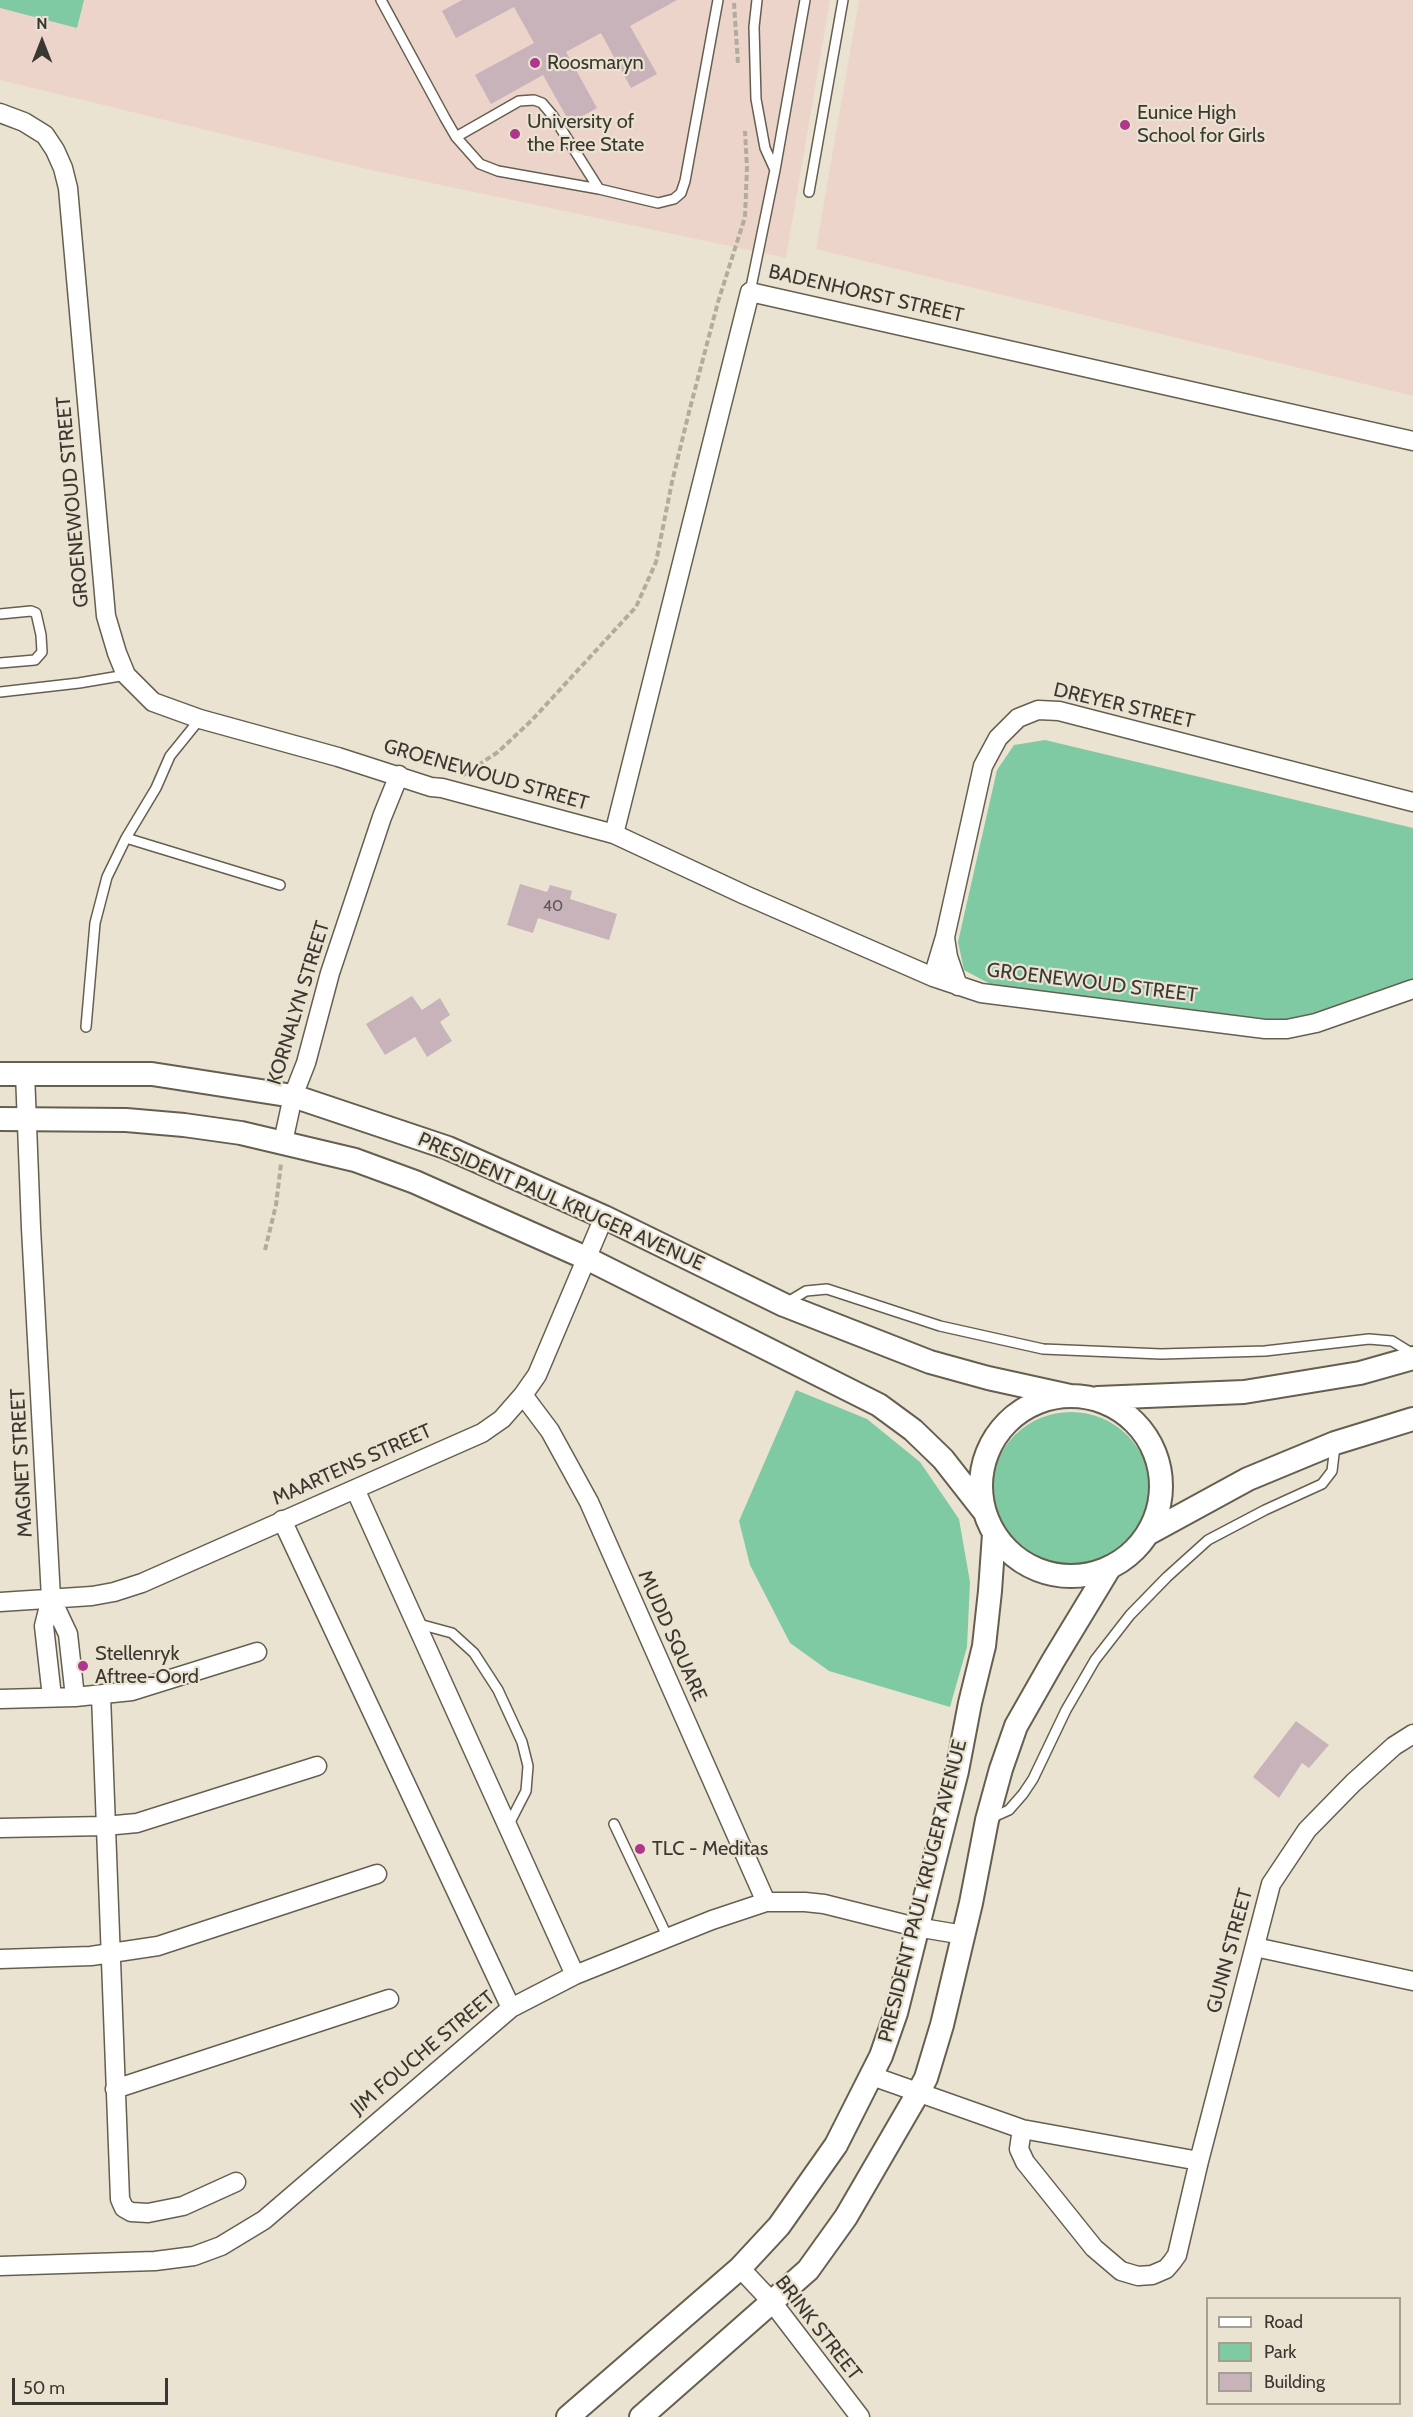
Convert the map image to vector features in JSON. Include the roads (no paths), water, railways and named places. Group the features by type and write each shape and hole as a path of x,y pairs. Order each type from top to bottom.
{"street":[{"name":"GROENEWOUD STREET","path":"0,113 24,122 45,135 63,168 68,188 106,616 126,675 153,702 200,719 399,775 431,787 614,834 745,895 933,977 999,997 1265,1029 1287,1029 1316,1023 1413,989"},
{"name":"BADENHORST STREET","path":"614,834 750,292 1413,441"},
{"name":"DREYER STREET","path":"933,977 945,937 983,765 998,738 1018,718 1038,710 1059,711 1413,802"},
{"name":"KORNALYN STREET","path":"283,1142 293,1096 306,1063 330,973 382,817 399,775"},
{"name":"DREYER STREET","path":"945,937 948,957 958,986"},
{"name":"MAGNET STREET","path":"25,1073 51,1598"},
{"name":"PRESIDENT PAUL KRUGER AVENUE","path":"0,1074 152,1074 293,1096 448,1148 604,1217 784,1305 930,1362 988,1378 1080,1397 1244,1392 1360,1373 1413,1356"},
{"name":"PRESIDENT PAUL KRUGER AVENUE","path":"0,1119 126,1120 184,1125 283,1142 355,1160 415,1182 586,1258 879,1405 913,1430 943,1459 983,1510"},
{"name":"MAARTENS STREET","path":"0,1602 103,1594 142,1583 482,1433 502,1419 537,1375 604,1217"},
{"name":"MUDD SQUARE","path":"523,1395 550,1431 588,1502 766,1902"},
{"path":"1149,1533 1159,1507 1161,1478 1154,1451 1139,1426 1117,1408 1080,1397 1038,1402 1010,1419 990,1446 980,1478 983,1510 994,1534 1013,1556 1039,1571 1069,1577 1098,1572 1125,1559 1149,1533 1248,1479 1335,1443 1413,1419"},
{"path":"355,1489 575,1975"},
{"path":"282,1520 511,2008"},
{"name":"PRESIDENT PAUL KRUGER AVENUE","path":"568,2417 740,2268 779,2226 836,2145 872,2076 896,2013 957,1771 984,1646 994,1534"},
{"path":"641,2417 808,2270 846,2217 918,2093 926,2078 942,2025 964,1935 987,1820 1001,1768 1016,1726 1110,1567"},
{"path":"51,1598 44,1626 52,1697"},
{"path":"51,1598 68,1634 75,1697"},
{"path":"0,1699 75,1697 132,1690 257,1652"},
{"path":"101,1695 120,2199 124,2208 131,2212 148,2213 183,2206 236,2182"},
{"name":"GUNN STREET","path":"1022,2129 1020,2149 1025,2162 1094,2248 1121,2271 1138,2276 1152,2275 1166,2269 1177,2255 1271,1884 1307,1830 1394,1746 1413,1734"},
{"path":"0,1828 105,1827 137,1823 317,1766"},
{"path":"0,1959 111,1954 158,1946 377,1874"},
{"name":"JIM FOUCHE STREET","path":"0,2266 155,2261 194,2256 221,2246 264,2220 511,2008 575,1975 712,1920 766,1902 805,1902 916,1927 964,1935"},
{"path":"1255,1947 1413,1981"},
{"path":"115,2090 389,1999"},
{"path":"872,2076 1022,2129 1199,2161"},
{"name":"BRINK STREET","path":"740,2268 772,2302 860,2417"}],"lane":[{"path":"381,0 456,137 480,164 498,171 599,189 658,203 667,203 681,193 692,149 718,0"},
{"path":"757,0 754,27 756,99 765,148 775,171"},
{"path":"750,292 775,171 805,0"},
{"path":"809,192 843,0"},
{"path":"456,137 519,101 534,100 542,103 553,116 599,189"},
{"path":"0,614 32,611 36,613 42,652 35,660 0,663"},
{"path":"0,692 126,675"},
{"path":"86,1027 95,922 107,877 126,838 151,798 170,756 200,719"},
{"path":"126,838 280,885"},
{"path":"784,1305 806,1291 827,1289 940,1326 1043,1349 1161,1354 1265,1351 1369,1339 1392,1341 1413,1356"},
{"path":"987,1820 1009,1810 1023,1794 1066,1710 1095,1660 1130,1615 1208,1540 1322,1484 1332,1471 1335,1443"},
{"path":"416,1623 452,1633 474,1653 498,1690 522,1742 528,1766 526,1791 508,1826"},
{"path":"614,1824 668,1938"}],"place":[{"name":"Roosmaryn","path":"535,63"},
{"name":"Eunice High School for Girls","path":"1125,125"},
{"name":"University of the Free State","path":"515,134"},
{"name":"Stellenryk Aftree-Oord","path":"83,1666"},
{"name":"TLC - Meditas","path":"640,1849"}]}
